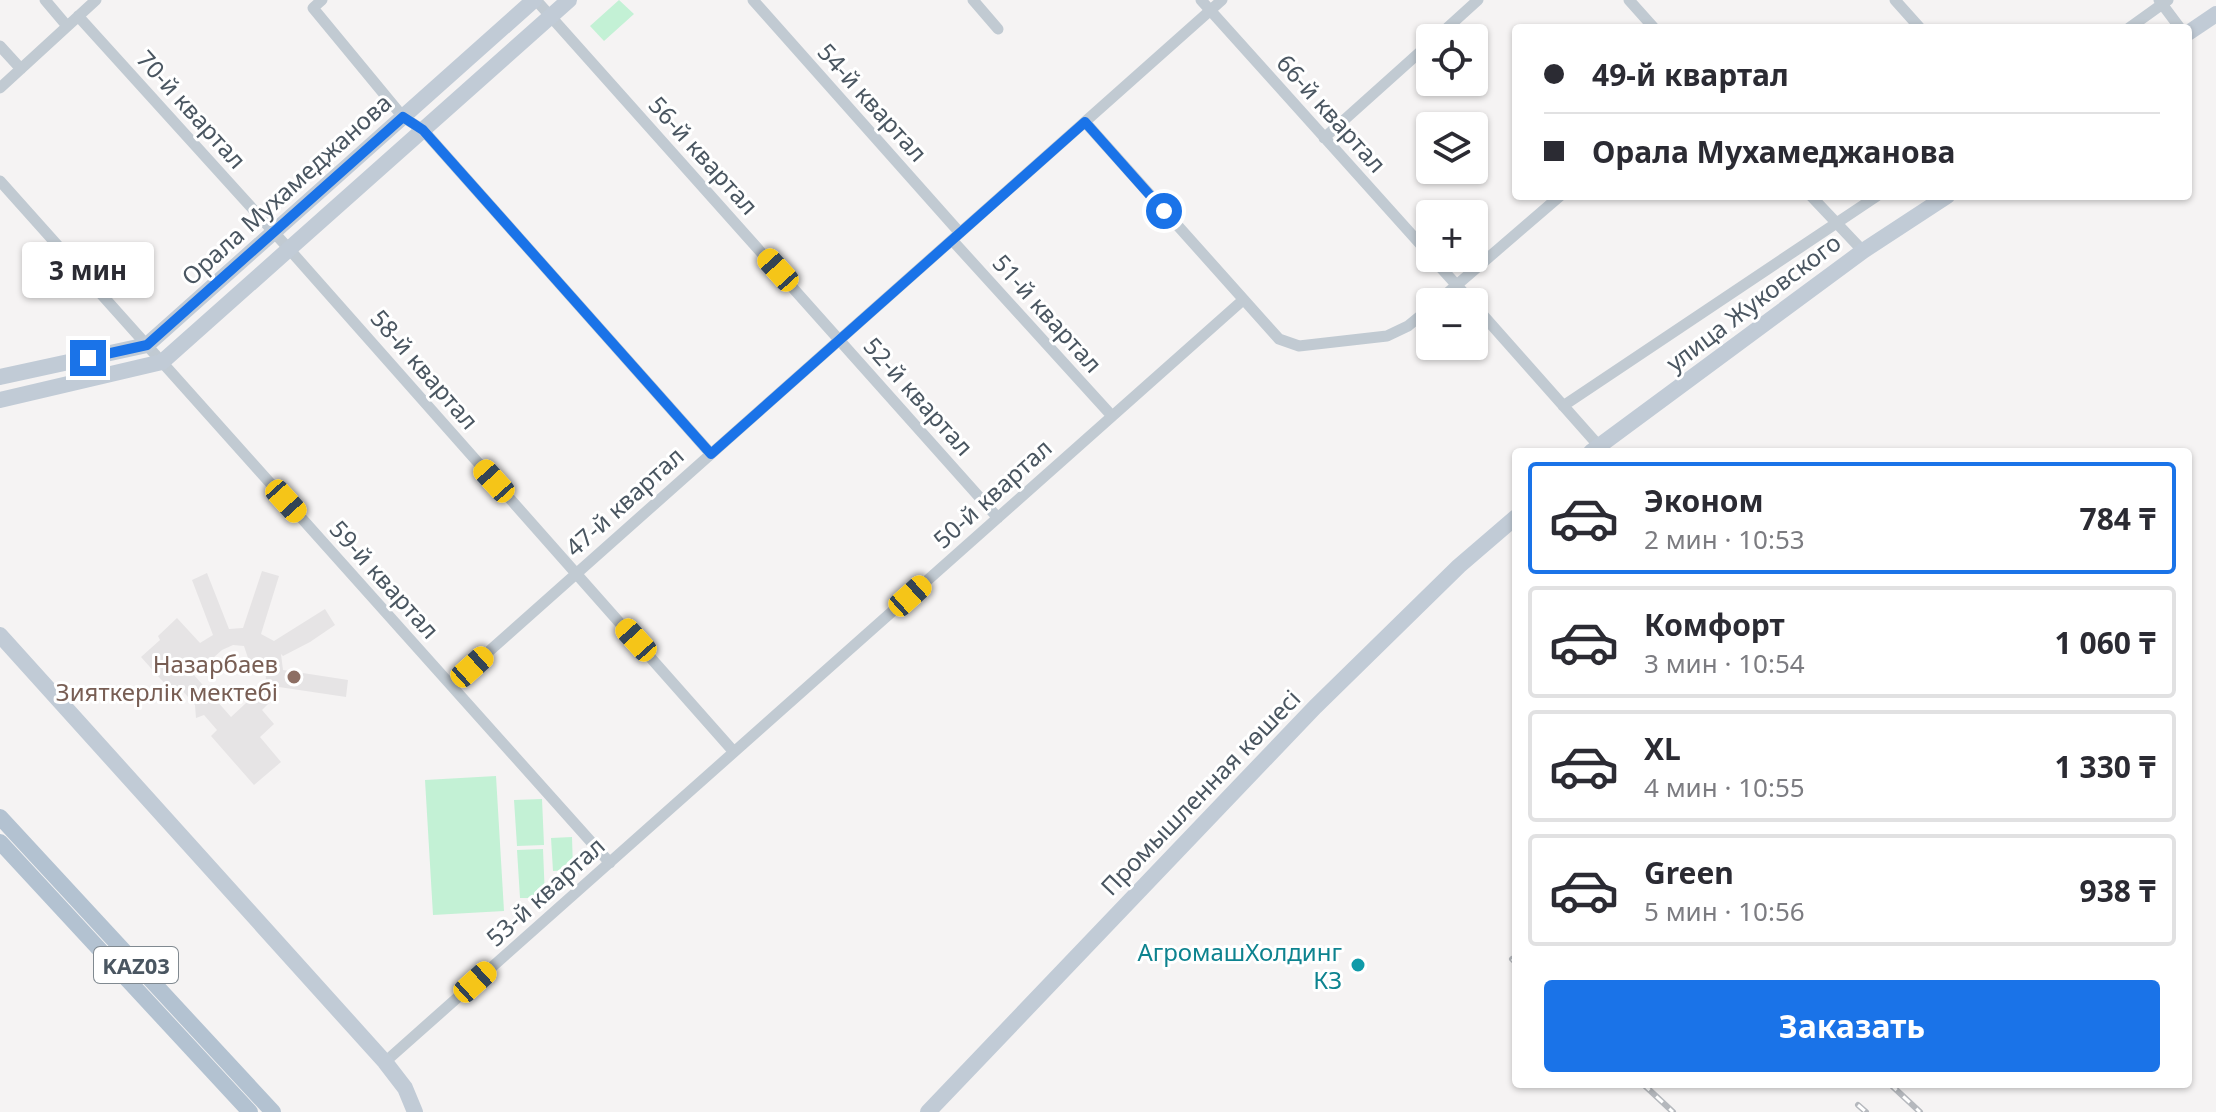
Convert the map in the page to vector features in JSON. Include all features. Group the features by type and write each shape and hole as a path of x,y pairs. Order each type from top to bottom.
{"main road":[{"name":"KАZ03","path":"0,817 273,1112"},
{"name":"KАZ03","path":"0,842 250,1112"}],"street":[{"path":"45,0 67,26"},
{"path":"1,85 96,0"},
{"path":"322,0 313,8 403,117 423,130 711,454"},
{"name":"Орала Мухамеджанова","path":"0,377 147,345 535,0"},
{"name":"56-й квартал","path":"535,0 840,340"},
{"name":"Орала Мухамеджанова","path":"0,399 162,362 569,0"},
{"name":"54-й квартал","path":"753,0 956,236"},
{"path":"973,0 998,29"},
{"name":"66-й квартал","path":"1201,0 1416,240"},
{"name":"47-й квартал","path":"451,685 1222,0"},
{"path":"1451,24 1478,0"},
{"path":"1629,0 1650,24"},
{"path":"1895,0 1916,24"},
{"path":"2134,24 2163,2 2177,24"},
{"path":"2192,30 2216,14"},
{"name":"70-й квартал","path":"78,16 274,232"},
{"path":"0,46 21,69"},
{"path":"1324,138 1416,56"},
{"path":"1085,122 1279,339 1299,346 1387,336 1416,319"},
{"name":"59-й квартал","path":"0,181 610,863"},
{"path":"1453,288 1555,200"},
{"path":"1815,200 1863,251"},
{"path":"1563,406 1871,200"},
{"name":"улица Жуковского","path":"1596,448 1863,251 1941,200"},
{"name":"58-й квартал","path":"274,232 734,752"},
{"name":"51-й квартал","path":"956,236 1112,416"},
{"name":"66-й квартал","path":"1445,272 1460,288"},
{"name":"50-й квартал","path":"734,752 1243,300"},
{"name":"66-й квартал","path":"1488,320 1563,406 1594,448"},
{"name":"52-й квартал","path":"840,340 998,518"},
{"name":"Промышленная көшесі","path":"928,1112 1315,707 1459,566 1512,520"},
{"path":"0,635 385,1062 405,1088 415,1112"},
{"name":"53-й квартал","path":"385,1062 734,752"}],"shaded area":[{"name":"Назарбаев Зияткерлік мектебі","path":"262,571 279,576 261,634 274,641 325,609 335,625 310,642 283,656 281,654 283,670 348,680 346,697 279,687 274,698 262,710 274,724 260,737 281,762 254,785 211,736 217,730 204,715 196,718 195,705 181,689 174,694 141,657 160,640 158,636 177,618 200,643 213,635 192,580 207,573 229,629 243,628","holes":["233,645 244,646 249,661 265,673 266,678 261,689 231,717 194,675 222,650"]}],"green space":[{"path":"619,0 634,14 604,41 590,26"},
{"path":"496,776 504,911 433,915 425,780"},
{"path":"542,799 544,845 517,846 514,800"},
{"path":"572,837 573,870 553,871 551,838"},
{"path":"543,849 545,898 520,898 517,850"}],"railway":[{"path":"1647,1088 1673,1112"},
{"path":"1894,1088 1920,1112"},
{"path":"1858,1105 1866,1112"}],"place":[{"name":"Назарбаев Зияткерлік мектебі","path":"294,677"},
{"name":"АгромашХолдинг КЗ","path":"1358,965"}],"route":[{"path":"88,358 147,345 403,117 423,130 711,454 1085,122 1164,211"}]}
